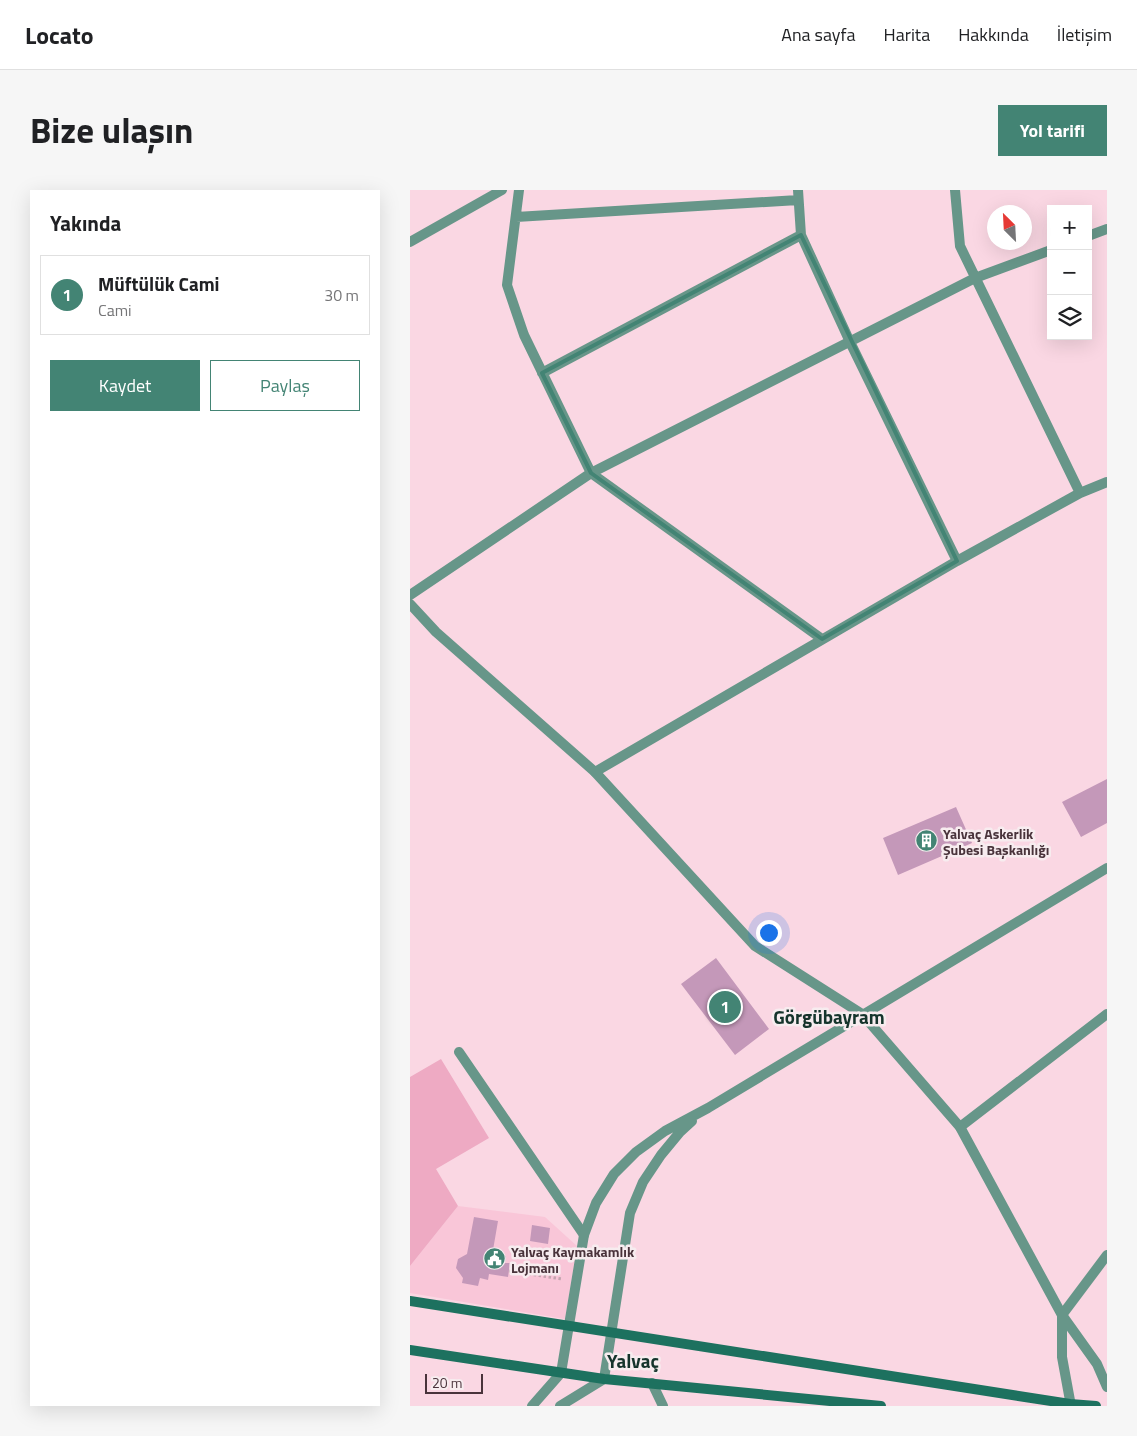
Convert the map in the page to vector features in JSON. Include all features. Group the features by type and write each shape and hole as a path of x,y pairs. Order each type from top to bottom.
{"main road":[{"path":"410,1302 611,1331 1070,1405 1096,1406"},
{"path":"410,1350 561,1373 652,1384 880,1406"}],"street":[{"path":"410,242 502,190"},
{"path":"519,190 507,286 524,335 591,473 822,639"},
{"path":"955,190 960,246 1080,493"},
{"path":"516,217 798,195 801,236 850,342 958,561"},
{"path":"1092,235 1107,229"},
{"path":"542,373 801,236"},
{"path":"410,595 591,473 975,278 1047,251"},
{"path":"595,772 958,561 1080,493 1107,482"},
{"path":"410,604 436,632 595,772 755,946 862,1014 960,1127 1062,1315 1096,1364 1107,1387"},
{"path":"532,1406 561,1373 584,1235 596,1203 614,1174 636,1152 665,1131 708,1108 1107,868"},
{"path":"960,1127 1107,1014"},
{"path":"459,1052 584,1235"},
{"path":"560,1406 604,1378 630,1213 643,1182 661,1155 680,1132 708,1108"},
{"path":"1070,1405 1062,1358 1062,1315 1107,1255"},
{"path":"652,1384 663,1406"}],"path":[{"path":"509,1271 577,1281"}],"highlighted area":[{"path":"801,235 957,561 822,639 591,473 542,373"}],"shaded area":[{"path":"441,1059 489,1138 436,1169 458,1206 410,1266 410,1077"},
{"name":"Yalvaç Kaymakamlık Lojmanı","path":"458,1206 545,1217 577,1246 565,1319 410,1293 410,1266"}],"building":[{"path":"1107,779 1107,823 1081,837 1062,802"},
{"name":"Yalvaç Askerlik Şubesi Başkanlığı","path":"956,807 972,843 898,875 883,838"},
{"path":"716,958 769,1029 735,1055 681,984"},
{"name":"Yalvaç Kaymakamlık Lojmanı","path":"474,1217 498,1221 493,1250 501,1252 501,1255 506,1256 505,1263 510,1263 508,1277 489,1274 488,1280 480,1278 478,1286 462,1283 463,1278 456,1268 458,1259 467,1254"},
{"path":"532,1225 550,1228 548,1244 530,1241"}],"place":[{"name":"Yalvaç Askerlik Şubesi Başkanlığı","path":"927,841"},
{"name":"Müftülük Cami","path":"725,1007"},
{"name":"Yalvaç Kaymakamlık Lojmanı","path":"495,1259"}],"district":[{"name":"Görgübayram","path":"829,1016"},
{"name":"Yalvaç","path":"633,1360"}]}
